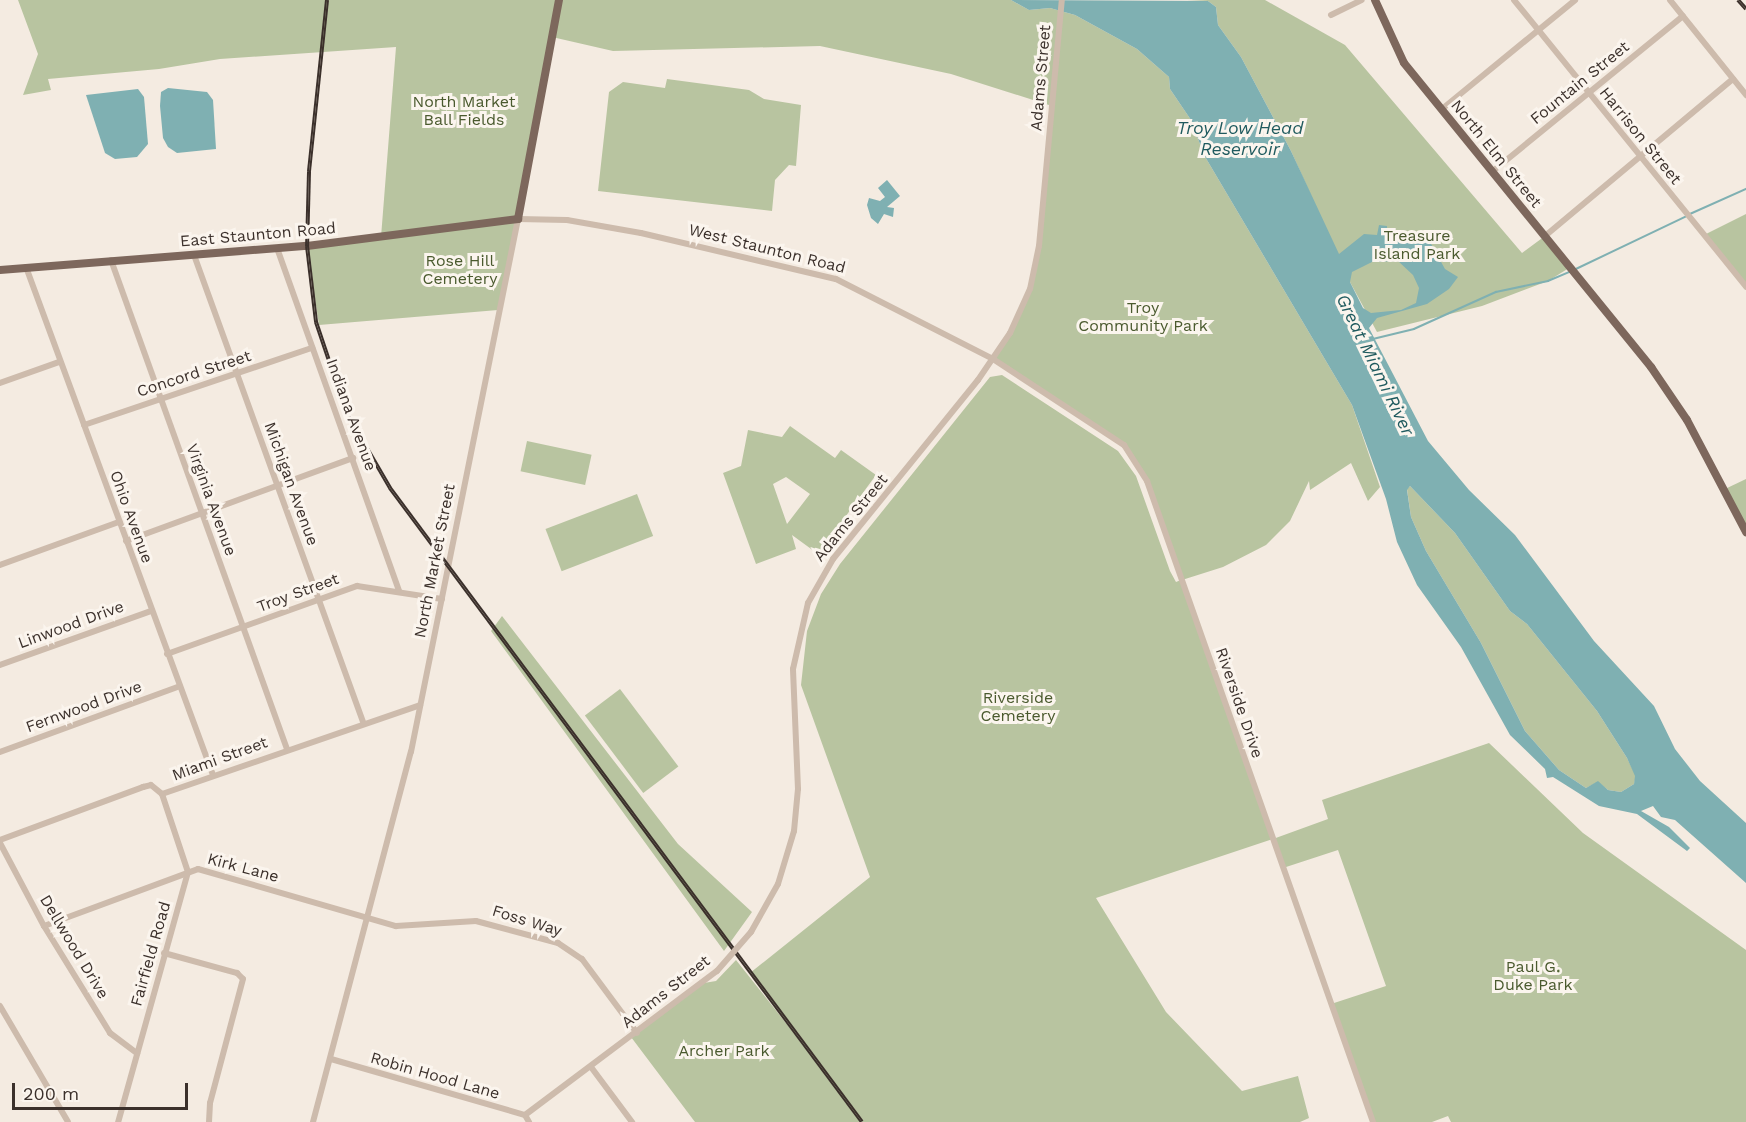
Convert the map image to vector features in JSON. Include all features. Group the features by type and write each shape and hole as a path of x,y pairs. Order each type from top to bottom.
{"main road":[{"name":"North Market Street","path":"518,219 559,0"},
{"name":"North Elm Street","path":"1375,0 1400,57 1610,317 1687,420 1746,532"},
{"name":"East Staunton Road","path":"0,270 277,248 518,219"}],"street":[{"name":"Adams Street","path":"525,1116 717,971 751,932 778,884 794,831 798,782 793,669 808,603 833,560 993,358 1022,309 1036,267 1062,0"},
{"path":"1331,15 1362,0"},
{"name":"Harrison Street","path":"1514,0 1746,287"},
{"path":"1442,109 1575,0"},
{"path":"1670,0 1746,95"},
{"name":"Fountain Street","path":"1493,171 1683,16"},
{"path":"1545,236 1733,79"},
{"name":"West Staunton Road","path":"518,219 567,220 641,233 817,273 867,292 993,358"},
{"name":"North Market Street","path":"313,1122 369,919 420,705 518,219"},
{"name":"Indiana Avenue","path":"277,248 399,591"},
{"name":"Michigan Avenue","path":"194,255 363,723"},
{"name":"Virginia Avenue","path":"111,260 287,749"},
{"name":"Ohio Avenue","path":"26,267 178,687 213,775"},
{"name":"Concord Street","path":"84,425 312,348"},
{"name":"Riverside Drive","path":"993,358 1118,439 1144,472 1370,1121"},
{"path":"0,383 59,362"},
{"path":"126,541 353,458"},
{"path":"0,565 119,522"},
{"name":"Troy Street","path":"167,654 357,586 442,599"},
{"name":"Linwood Drive","path":"0,665 151,611"},
{"name":"Fernwood Drive","path":"0,752 178,687"},
{"name":"Miami Street","path":"0,841 142,787 151,785 162,794 420,705"},
{"path":"162,794 188,872"},
{"name":"Dellwood Drive","path":"0,841 44,926 110,1033 137,1053"},
{"name":"Kirk Lane","path":"44,926 198,869 369,919"},
{"name":"Fairfield Road","path":"118,1122 188,872"},
{"name":"Foss Way","path":"369,919 396,926 485,922 558,943 582,959 637,1033"},
{"path":"165,953 237,973 243,979 210,1103 209,1122"},
{"path":"0,1006 68,1122"},
{"name":"Robin Hood Lane","path":"331,1059 525,1116"},
{"path":"591,1067 632,1122"},
{"path":"525,1116 529,1122"}],"green space":[{"path":"18,0 1011,0 1029,10 1050,8 1075,15 1137,49 1169,77 1170,89 1191,120 1204,155 1352,405 1380,487 1368,501 1351,463 1310,490 1309,481 1290,521 1266,545 1223,567 1182,580 1273,839 1096,898 1166,1012 1242,1091 1298,1076 1309,1118 1300,1122 695,1122 631,1037 704,983 716,981 736,960 820,1066 750,973 870,877 801,685 807,631 821,594 840,564 990,377 1002,375 1118,451 1136,476 1170,571 1176,582 1181,580 1147,481 1130,451 993,359 1010,333 1036,267 1052,106 951,74 820,46 613,51 552,37 498,310 319,325 307,246 381,237 396,47 220,59 159,69 48,79 51,90 23,95 38,54"},
{"name":"Treasure Island Park","path":"1187,0 1265,0 1345,45 1522,253 1545,236 1569,268 1548,281 1482,306 1377,332 1350,282 1291,151 1241,57 1218,25 1216,7 1208,1"},
{"path":"667,79 749,90 764,99 801,105 796,166 789,165 775,180 772,211 598,191 609,92 623,82 665,88"},
{"path":"1746,214 1746,287 1704,235"},
{"path":"790,426 835,458 841,450 876,475 818,554 792,535 796,549 756,564 723,473 741,466 748,430 782,437","holes":["786,477 810,494 787,524 773,484"]},
{"path":"527,441 592,455 585,485 521,471"},
{"path":"1746,479 1746,532 1725,489"},
{"path":"1410,486 1455,533 1510,611 1527,624 1597,711 1627,758 1636,776 1634,784 1621,792 1608,790 1598,782 1586,788 1559,770 1525,731 1481,643 1426,551 1411,517 1407,489"},
{"path":"637,494 653,536 562,571 546,529"},
{"path":"502,616 678,844 752,912 724,951 491,631"},
{"path":"620,689 678,766 643,793 585,715"},
{"name":"Paul G. Duke Park","path":"1489,743 1583,833 1746,950 1746,1122 1451,1122 1448,1116 1432,1122 1373,1122 1331,1004 1386,986 1338,850 1283,868 1273,839 1328,819 1322,800"}],"water":[{"path":"1011,0 1208,1 1216,7 1218,25 1241,57 1291,151 1339,254 1364,234 1377,235 1379,225 1387,226 1387,238 1430,242 1445,269 1458,277 1449,289 1427,304 1377,318 1369,328 1428,441 1469,490 1515,535 1594,641 1654,706 1675,749 1700,781 1746,823 1746,883 1675,820 1661,817 1653,806 1641,811 1669,827 1690,848 1687,851 1637,814 1599,806 1553,777 1547,778 1545,769 1510,735 1461,647 1417,585 1397,542 1386,499 1352,405 1204,155 1191,120 1170,89 1169,77 1137,49 1075,15 1050,8 1029,10","holes":["1398,261 1413,275 1419,288 1416,303 1401,310 1371,313 1363,308 1350,282 1352,272 1372,262","1410,486 1455,533 1510,611 1527,624 1597,711 1627,758 1635,776 1634,784 1621,792 1608,790 1598,781 1586,788 1559,770 1525,731 1481,643 1426,551 1411,517 1407,490"]},
{"path":"168,88 207,92 213,100 216,149 177,153 168,147 163,138 160,106 161,92"},
{"path":"138,89 144,97 148,144 137,157 115,159 105,153 86,95"},
{"path":"887,180 900,196 887,207 894,208 893,217 884,214 878,224 871,218 867,205 869,198 880,201 885,197 878,188"}],"waterway":[{"path":"1690,214 1746,189"},
{"path":"1576,269 1685,217"},
{"name":"Great Miami River","path":"1373,339 1414,329 1496,292 1548,281 1569,272"}],"railway":[{"path":"327,0 309,172 307,246 316,322 347,414 390,488 862,1122"},
{"path":"1738,0 1746,9"}],"park label":[{"name":"North Market Ball Fields","path":"464,111"},
{"name":"Rose Hill Cemetery","path":"460,270"},
{"name":"Troy Community Park","path":"1143,317"},
{"name":"Riverside Cemetery","path":"1018,707"},
{"name":"Archer Park","path":"724,1051"}],"water label":[{"name":"Troy Low Head Reservoir","path":"1240,139"}]}
